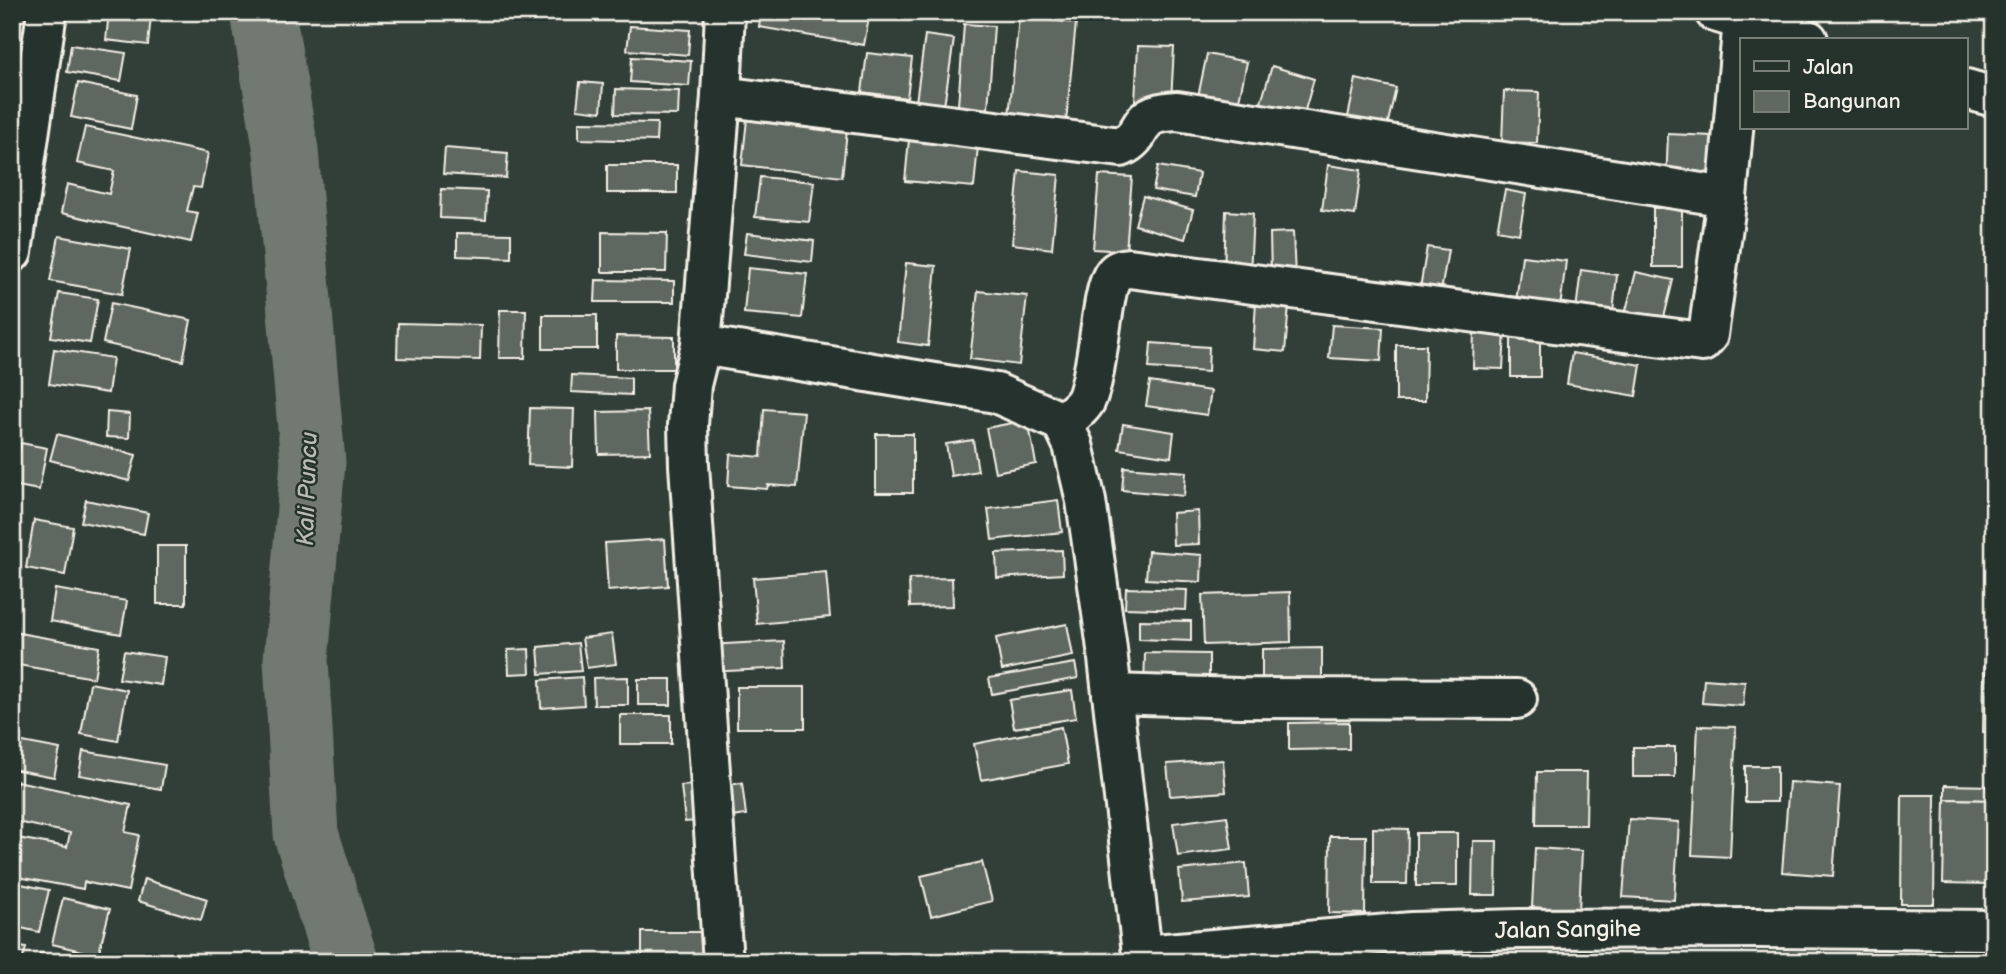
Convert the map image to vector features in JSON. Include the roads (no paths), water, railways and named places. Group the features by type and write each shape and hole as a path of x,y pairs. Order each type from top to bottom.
{"street":[{"path":"12,252 47,12"},
{"path":"723,962 688,425 691,385 701,345 725,12"},
{"path":"1062,422 1085,402 1095,372 1112,276 1121,269 1129,268 1702,342 1708,335 1727,197 1729,16 1801,38"},
{"path":"1968,90 1994,97"},
{"path":"721,96 1121,146 1133,139 1140,124 1148,116 1177,111 1727,197"},
{"path":"701,345 996,393 1062,422 1073,445 1086,501 1143,959"},
{"path":"1112,694 1239,698 1517,699"},
{"name":"Jalan Sangihe","path":"1143,959 1412,932 1760,928 1994,930"}],"waterway":[{"name":"Kali Puncu","path":"263,12 286,151 313,462 296,660 306,834 346,962"}]}
